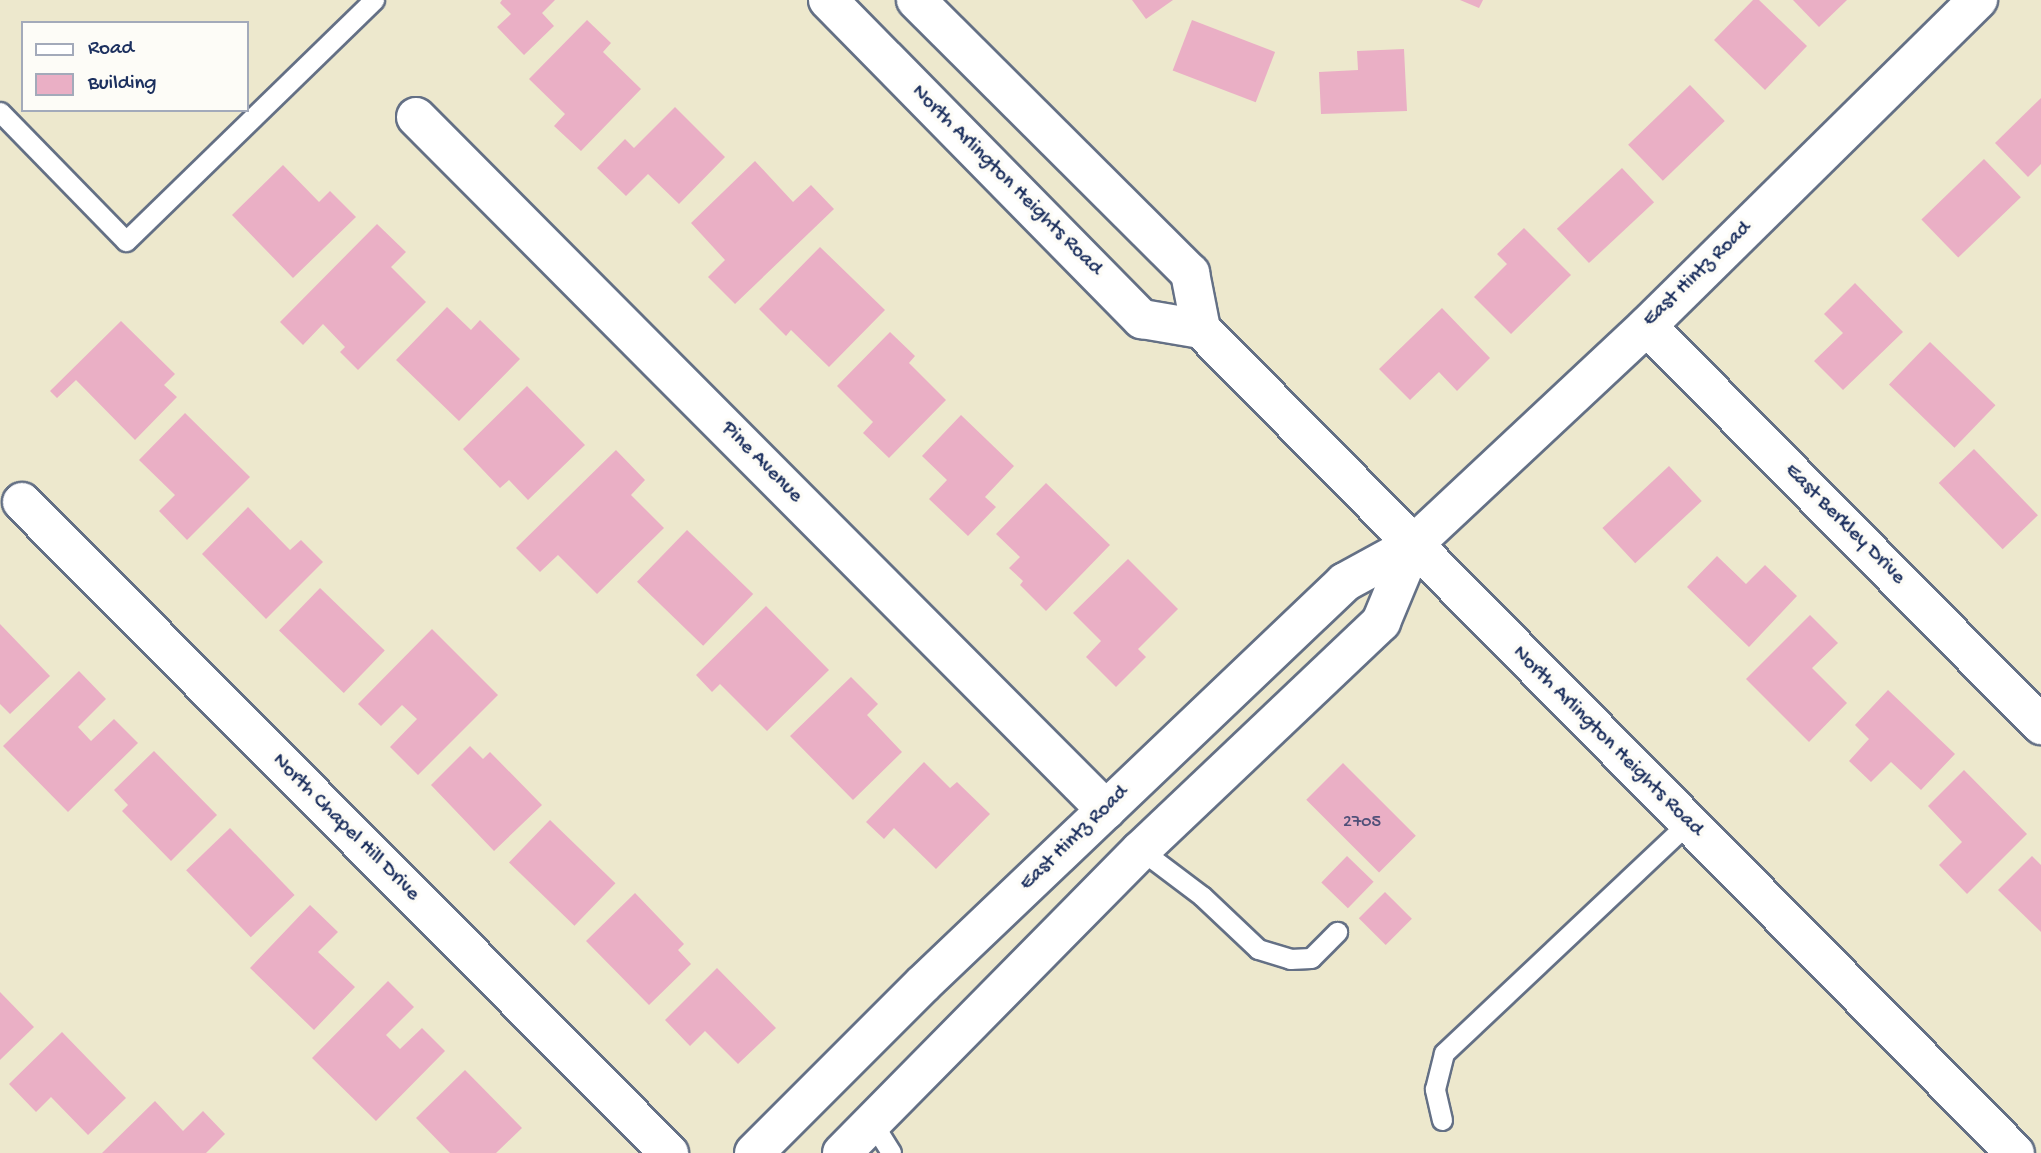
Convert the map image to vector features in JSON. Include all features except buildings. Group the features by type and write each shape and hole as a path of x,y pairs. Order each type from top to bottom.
{"main road":[{"name":"North Arlington Heights Road","path":"828,0 1142,319 1201,329 1687,824 2015,1153"},
{"path":"916,0 1189,273 1201,329"},
{"name":"East Hintz Road","path":"754,1153 1345,582 1413,545 1647,326 1978,0"},
{"name":"Pine Avenue","path":"415,117 1106,810"},
{"name":"East Berkley Drive","path":"1647,326 2041,725"},
{"name":"North Chapel Hill Drive","path":"22,502 669,1153"},
{"name":"East Hintz Road","path":"842,1153 881,1137 1141,850 1381,622 1413,545"}],"lane":[{"path":"0,111 126,241 374,0"},
{"path":"1442,1121 1435,1089 1444,1053 1687,824"},
{"path":"1141,850 1202,896 1258,949 1290,959 1311,958 1337,932"}]}
